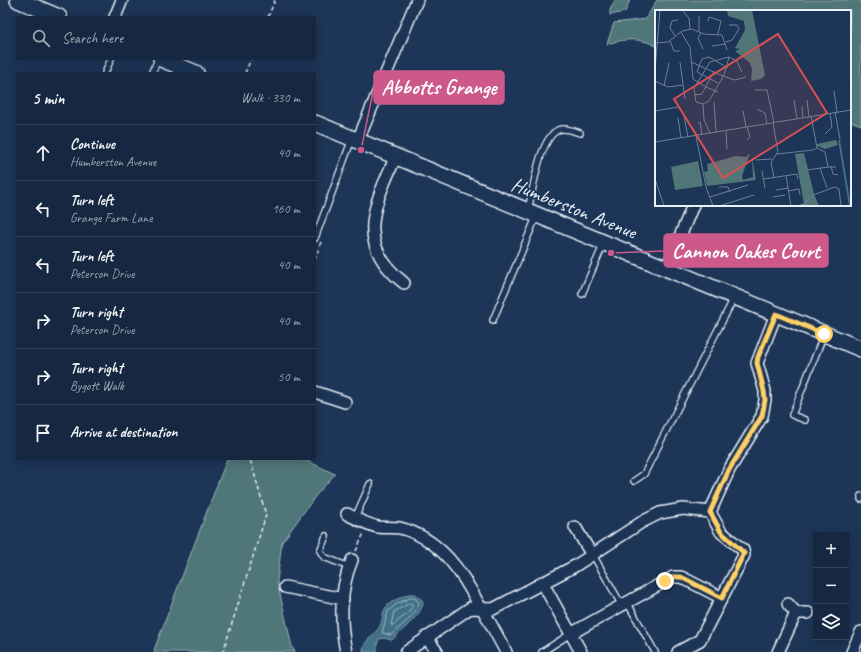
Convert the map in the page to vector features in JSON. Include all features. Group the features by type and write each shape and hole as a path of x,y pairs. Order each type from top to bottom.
{"main road":[{"path":"18,0 57,16"},
{"path":"164,60 194,72"},
{"name":"Humberston Avenue","path":"316,123 667,268 861,350"}],"street":[{"path":"115,16 122,0"},
{"path":"355,139 417,0"},
{"path":"396,156 374,207 372,226 376,245 384,262 404,283"},
{"path":"667,268 693,206"},
{"path":"710,512 729,470 762,416 765,400 757,363 758,357 776,314"},
{"path":"316,392 345,402"},
{"path":"406,652 470,608 493,609 593,555 642,522 660,513 683,510 710,512"},
{"path":"678,652 700,640 744,553 721,532 710,512"},
{"path":"351,516 377,527 404,530 430,544 449,559 465,578 506,652"},
{"path":"575,527 593,555"},
{"path":"346,652 342,627 343,599 351,564"},
{"path":"572,633 624,603 677,576 722,598"},
{"path":"542,582 572,633 581,652"},
{"path":"285,587 343,599"},
{"path":"788,604 796,613 808,613"},
{"path":"778,652 796,613"},
{"path":"852,652 861,632"},
{"path":"426,637 437,652"}],"lane":[{"path":"105,72 111,60"},
{"path":"152,72 158,60"},
{"path":"493,320 532,212 537,165 550,139 558,130 564,128 580,133"},
{"path":"316,236 355,139"},
{"path":"582,294 604,242"},
{"path":"634,481 644,474 734,297"},
{"path":"806,420 792,415 824,334"},
{"path":"351,516 370,484"},
{"path":"326,536 320,550 324,557 351,564"},
{"path":"593,555 656,652"},
{"path":"542,652 572,633"}],"path":[{"path":"268,16 275,0"},
{"path":"245,72 251,60"},
{"path":"223,652 266,515 250,460"},
{"path":"351,564 368,524"}],"green space":[{"path":"615,0 630,0 625,12 610,15 610,10"},
{"path":"657,0 861,0 861,125 851,121 851,10 655,10 655,46 638,40 620,41 607,44 614,23 646,19"},
{"path":"227,460 305,460 335,474 317,494 282,542 277,581 292,647 295,652 155,652 154,650"}],"water":[{"path":"409,594 415,594 423,601 420,611 392,640 384,638 379,639 377,652 363,652 363,648 380,626 384,610 387,606 395,600"}],"place":[{"name":"Abbotts Grange","path":"361,150"},
{"name":"Cannon Oakes Court","path":"611,253"}],"route":[{"path":"665,581 677,576 681,577 722,598 744,553 743,550 721,532 714,522 710,512 729,470 755,430 762,416 765,400 762,382 758,373 758,357 776,314 824,334"}]}
